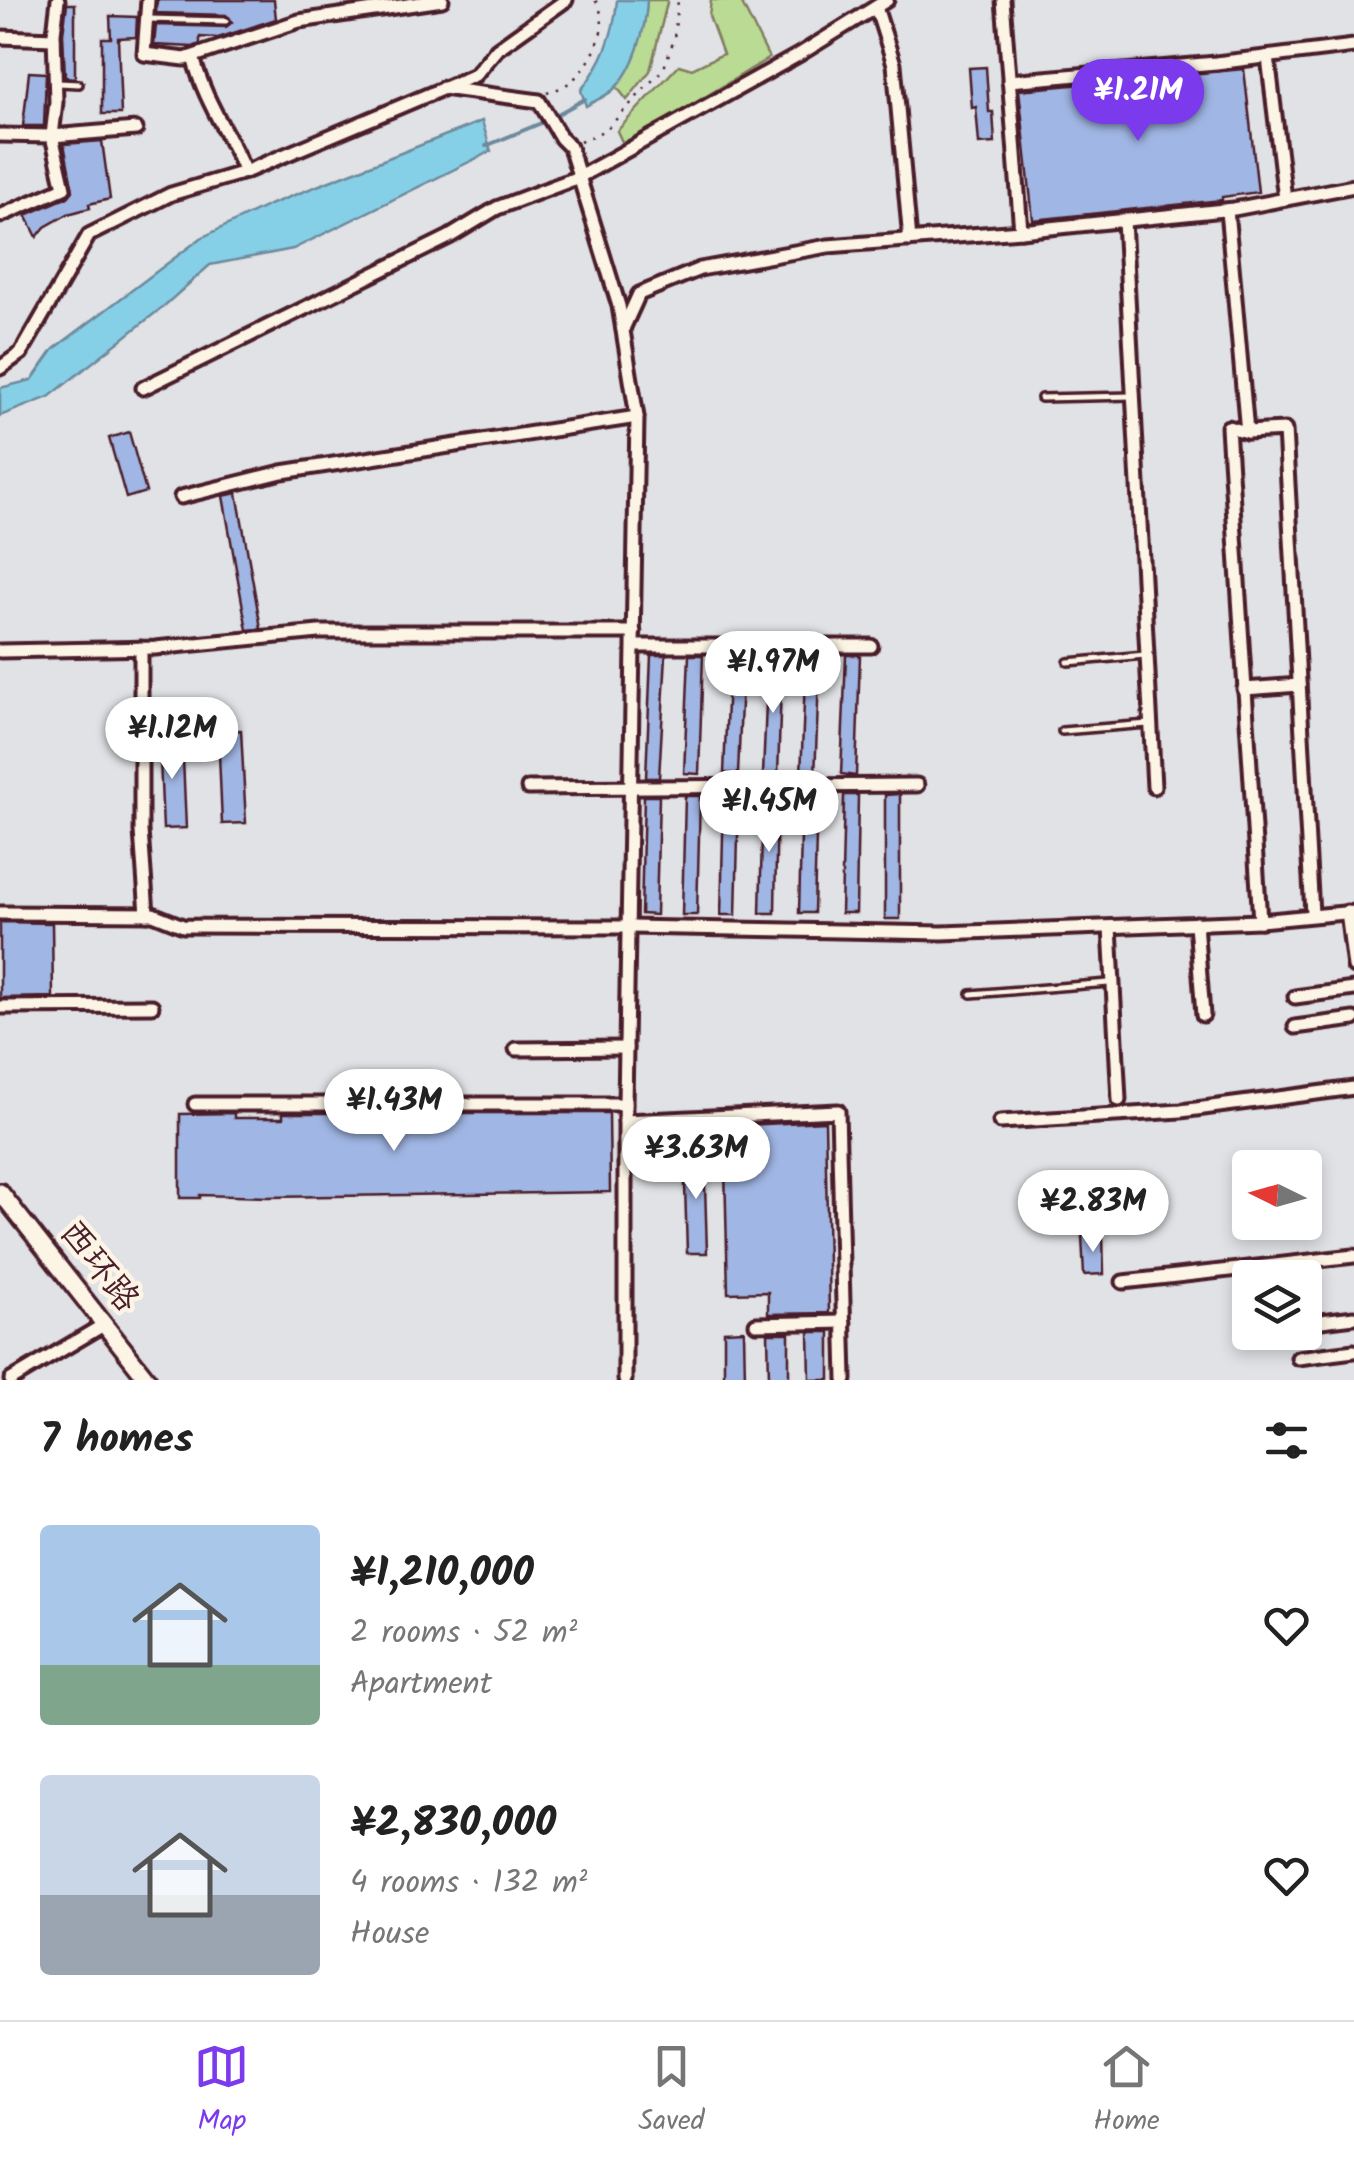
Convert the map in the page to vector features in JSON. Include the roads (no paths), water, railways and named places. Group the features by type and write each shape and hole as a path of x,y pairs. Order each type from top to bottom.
{"main road":[{"name":"西环路","path":"0,1192 148,1380"}],"street":[{"path":"0,216 64,188 52,136 58,0"},
{"path":"148,0 144,54 185,59 300,21 442,0"},
{"path":"0,368 21,353 89,234 171,194 246,172 474,74 497,49 566,0"},
{"path":"1002,0 1021,231"},
{"path":"143,388 449,237 497,208 579,177 800,54 882,3 894,64 910,240"},
{"path":"0,37 54,38"},
{"path":"1009,81 1354,46"},
{"path":"194,57 203,94 246,172"},
{"path":"1268,57 1285,199"},
{"path":"443,88 536,101 565,142 619,306 637,416 625,1104 625,1380"},
{"path":"0,135 52,136 136,129"},
{"path":"623,329 639,294 700,269 828,246 1228,210 1354,186"},
{"path":"1228,210 1247,432"},
{"path":"1124,220 1154,787"},
{"path":"182,497 282,472 637,416"},
{"path":"1260,920 1228,427 1247,432 1284,430 1312,914"},
{"path":"0,651 141,648 319,632 872,646"},
{"path":"141,648 141,831 146,914"},
{"path":"1244,689 1299,685"},
{"path":"528,788 917,785"},
{"path":"0,913 146,914 183,926 629,926 942,934 1260,920 1351,912 1354,967"},
{"path":"1196,923 1203,1016"},
{"path":"1110,927 1118,1100"},
{"path":"1295,997 1354,988"},
{"path":"0,1007 152,1006"},
{"path":"1295,1027 1354,1019"},
{"path":"516,1049 626,1048"},
{"path":"1000,1122 1181,1110 1354,1088"},
{"path":"195,1104 625,1104"},
{"path":"625,1122 838,1111 845,1380"},
{"path":"1123,1282 1354,1256"},
{"path":"1322,1321 1354,1317"},
{"path":"756,1324 844,1322"},
{"path":"10,1380 105,1324"},
{"path":"1298,1358 1354,1351"}],"lane":[{"path":"146,19 226,21"},
{"path":"55,83 79,84"},
{"path":"1042,398 1134,396"},
{"path":"1068,662 1148,655"},
{"path":"1062,731 1151,724"},
{"path":"970,994 1112,983"}],"water":[{"path":"617,0 647,0 642,35 621,81 611,92 586,106 581,90 606,48"},
{"path":"482,121 491,151 293,249 210,265 49,397 0,416 0,388 32,380 54,349 201,238 269,205"}],"waterway":[{"path":"554,116 585,99"},
{"path":"486,146 546,121"}]}
